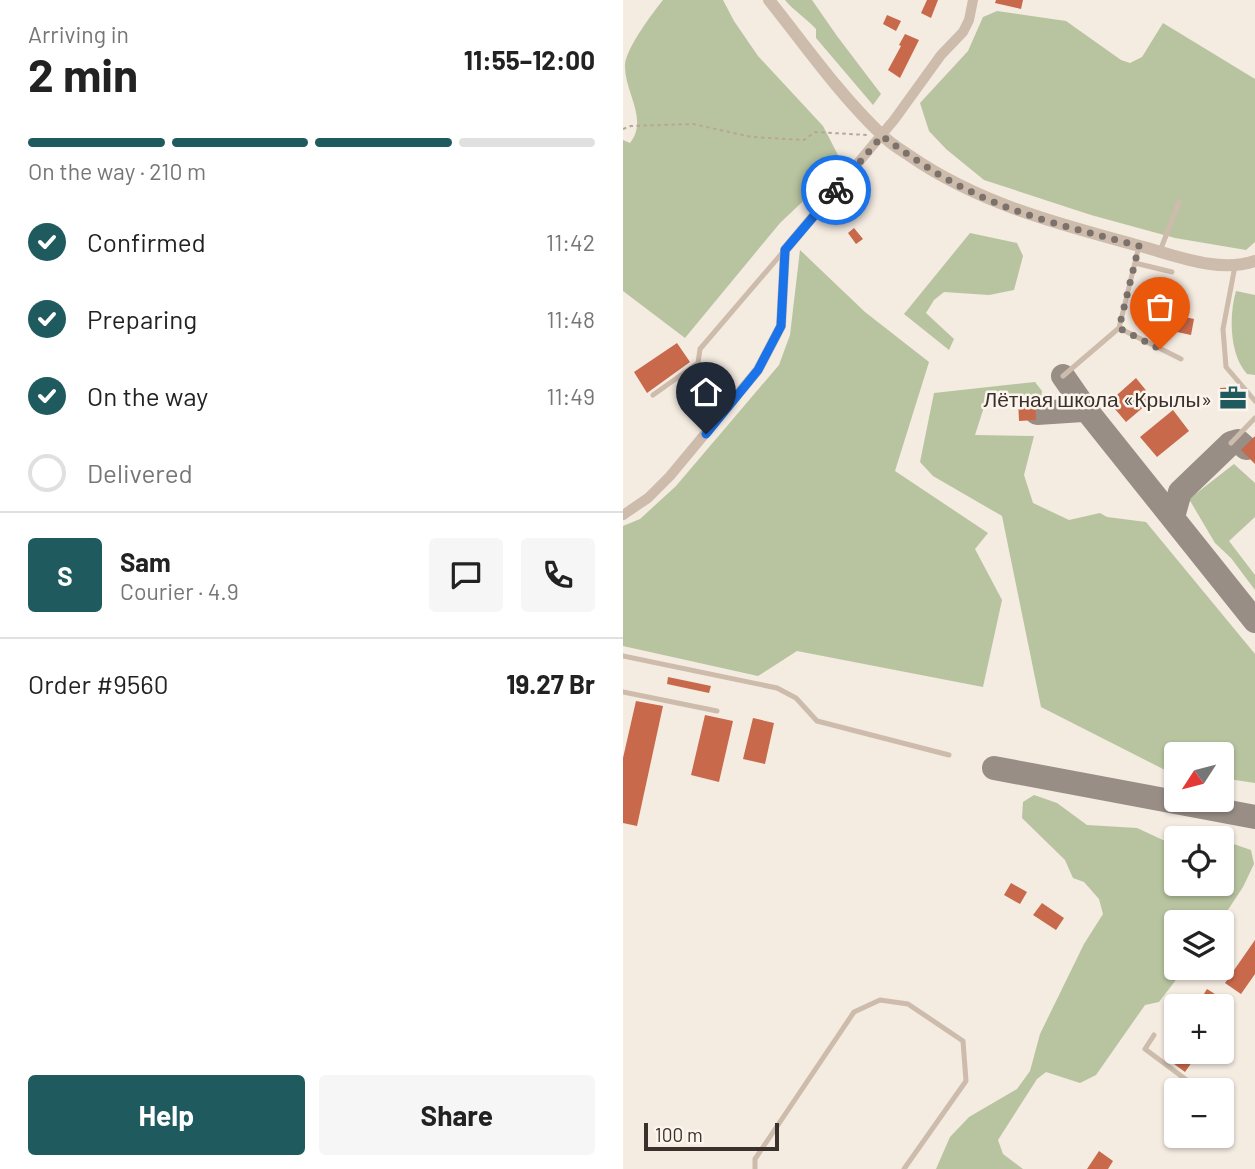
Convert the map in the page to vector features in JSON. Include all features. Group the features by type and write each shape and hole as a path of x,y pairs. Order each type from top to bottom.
{"street":[{"path":"769,0 836,85 882,136 931,171 989,201 1084,231 1199,261 1235,266 1255,261"},
{"path":"623,516 648,498 670,476 758,370 781,326 785,250 882,136 941,55 963,32 969,20 973,0"}],"lane":[{"path":"1160,251 1179,202"},
{"path":"1063,376 1119,328 1139,246"},
{"path":"653,395 698,363 700,349 785,250"},
{"path":"1135,262 1172,272"},
{"path":"1235,266 1223,329 1226,368 1255,401"},
{"path":"1119,328 1181,359"},
{"path":"1231,443 1255,418"},
{"path":"623,656 777,688 796,698 817,721 949,755"},
{"path":"623,692 717,711"},
{"path":"755,1169 755,1159 854,1012 880,1000 908,1004 964,1041 966,1082 904,1169"},
{"path":"1154,1035 1145,1049 1184,1078"}],"path":[{"path":"623,129 631,126 693,124 752,137 778,139 804,140 815,132 882,136"}],"green space":[{"path":"663,0 723,0 758,56 823,126 839,157 837,169 780,223 685,338 623,291 623,140 630,143 637,124 625,65 626,58 646,22"},
{"path":"785,0 812,0 881,94 873,105 816,38 816,29"},
{"path":"997,11 1066,21 1121,60 1130,63 1142,57 1163,23 1255,79 1255,242 1246,250 1175,238 1091,215 984,180 946,149 929,131 920,103 968,51 983,17"},
{"path":"970,233 1017,243 1023,256 1014,290 989,295 944,292 934,300 926,313 954,339 949,350 904,314"},
{"path":"800,250 865,312 929,362 895,471 988,533 975,549 1002,600 983,687 797,651 758,676 623,646 623,526 640,519 676,486 779,365 790,335"},
{"path":"1236,291 1255,295 1255,375 1247,374 1241,366 1234,345 1232,311"},
{"path":"1035,382 1042,391 1041,398 991,400 984,407 975,435 1034,436 1024,475 1033,503 1069,520 1100,513 1107,517 1146,522 1255,654 1255,783 1234,780 1234,742 1164,742 1164,769 1041,707 1002,516 933,476 920,462 934,393"},
{"path":"1234,464 1255,483 1255,517 1229,541 1255,575 1255,590 1231,558 1215,543 1189,499"},
{"path":"1034,795 1057,803 1087,825 1137,828 1164,840 1164,896 1234,896 1234,844 1251,850 1254,864 1228,910 1164,910 1164,980 1176,980 1159,1002 1145,1005 1096,1075 1080,1083 1046,1072 1037,1079 998,1140 1003,1154 1023,1169 936,1169 950,1137 969,1117 1017,1089 1030,1071 1040,1034 1084,944 1103,914 1099,899 1084,882 1073,878 1065,860 1022,818 1023,802"}],"building":[{"path":"927,0 938,0 931,18 921,13"},
{"path":"996,0 1023,0 1021,9 995,3"},
{"path":"887,15 901,21 896,31 883,24"},
{"path":"905,34 919,40 900,78 888,70"},
{"path":"854,228 863,239 856,244 848,233"},
{"path":"1153,310 1194,319 1191,335 1149,326"},
{"path":"677,343 690,362 647,393 634,372"},
{"path":"697,370 704,380 696,384 690,375"},
{"path":"1136,378 1153,399 1126,422 1109,402"},
{"path":"1237,387 1238,409 1221,409 1220,388"},
{"path":"1035,398 1036,420 1019,421 1018,399"},
{"path":"1173,410 1189,431 1157,457 1140,437"},
{"path":"1255,436 1255,464 1241,450"},
{"path":"668,677 711,686 709,693 667,684"},
{"path":"636,701 663,706 637,826 623,823 623,758"},
{"path":"705,715 733,721 719,782 691,775"},
{"path":"753,718 774,723 765,764 743,759"},
{"path":"1011,883 1027,892 1020,904 1004,895"},
{"path":"1042,903 1064,918 1056,930 1033,915"},
{"path":"1255,940 1255,974 1241,994 1225,983 1227,980 1234,980 1234,970"},
{"path":"1174,1064 1191,1064 1185,1072"},
{"path":"1099,1151 1113,1161 1108,1169 1087,1169"}],"taxiway":[{"path":"1063,376 1088,412 1255,621"},
{"path":"1037,413 1088,412"},
{"path":"1173,517 1180,492 1231,443 1238,441 1246,448"},
{"path":"994,768 1255,817"}],"way so far":[{"path":"836,190 882,136 931,171 989,201 1139,246 1119,328 1160,349"}],"place":[{"name":"Лётная школа «Крылы»","path":"1233,398"}],"route":[{"path":"706,434 758,370 781,326 785,250 836,190"}]}
